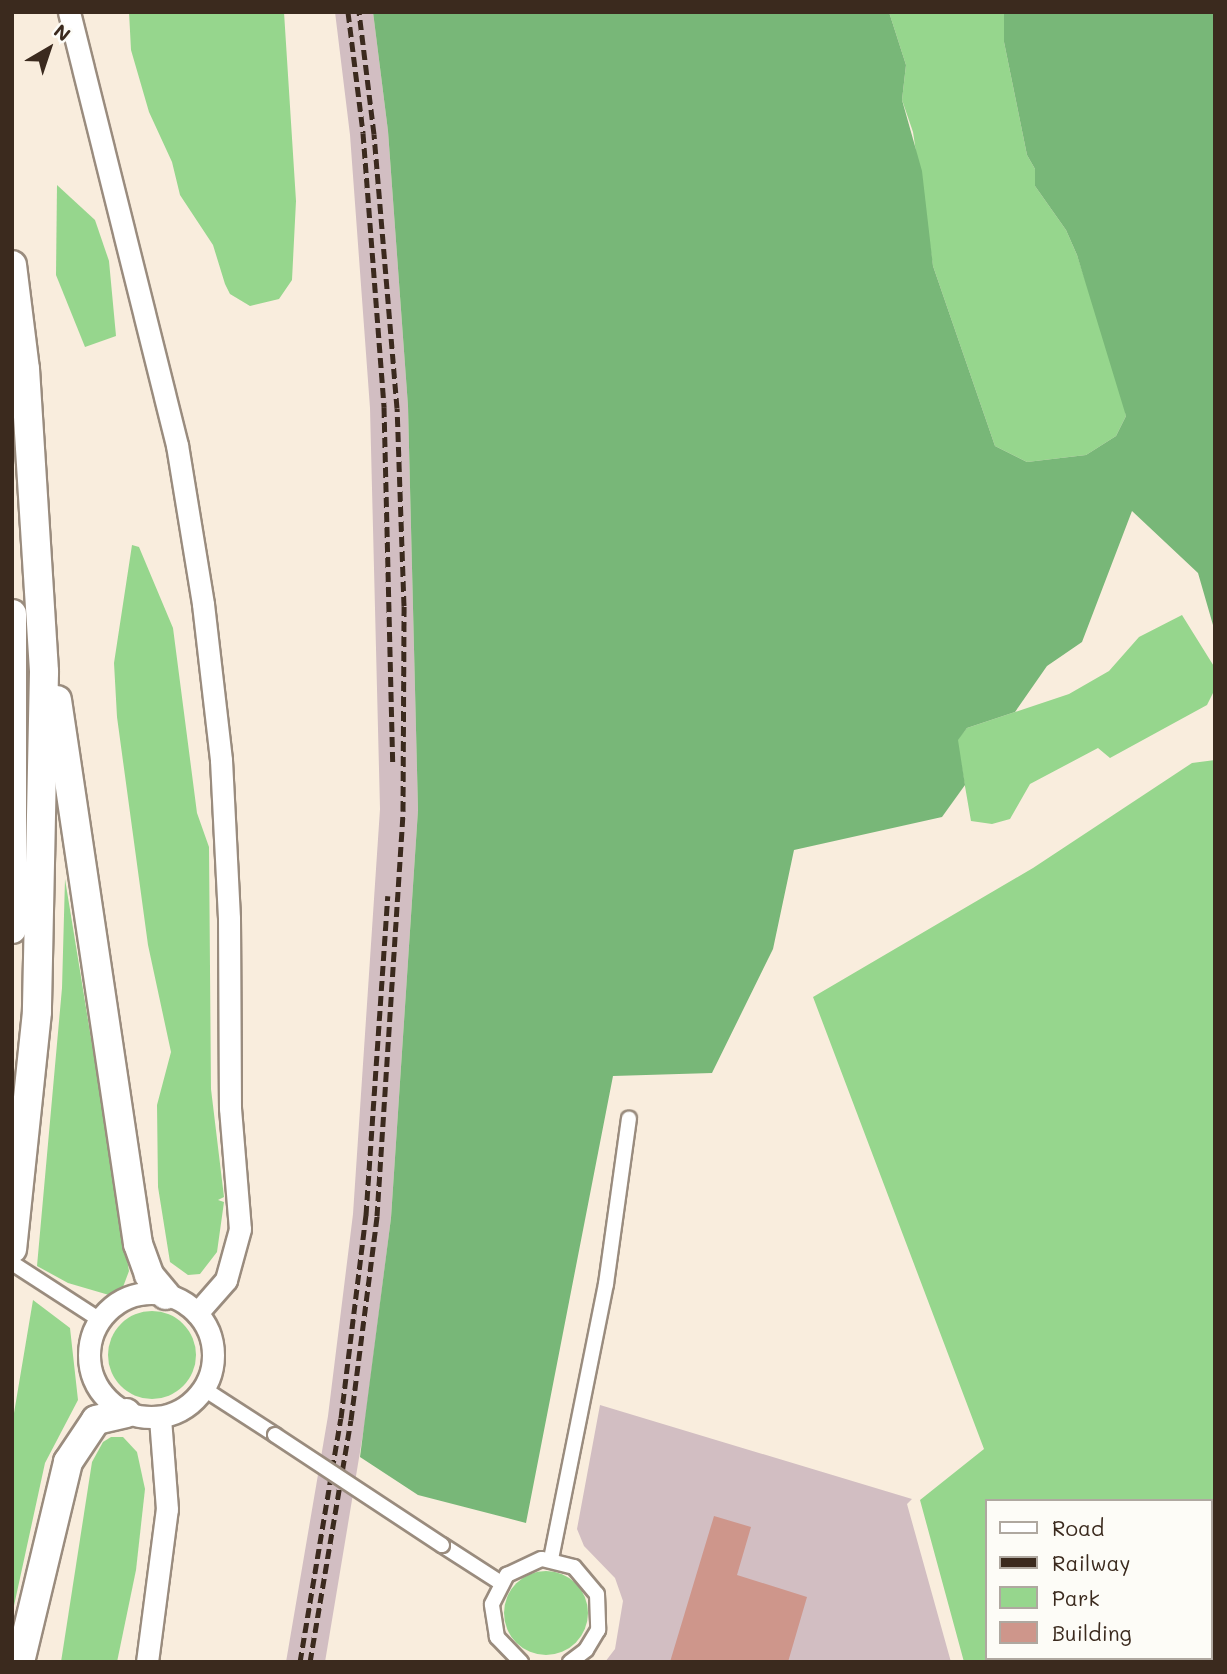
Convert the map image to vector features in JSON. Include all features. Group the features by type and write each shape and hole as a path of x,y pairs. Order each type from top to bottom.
{"highway":[{"path":"12,265 25,369 41,603 40,958 12,1249"},
{"path":"41,603 138,1244 149,1275 166,1295"},
{"path":"12,614 12,929"},
{"path":"20,1662 68,1462 96,1420 126,1413"}],"street":[{"path":"69,12 177,445 203,604 221,760 229,918 230,1108 240,1229 226,1280 197,1313"},
{"path":"551,1559 606,1284 629,1119"},
{"path":"12,1263 100,1320"},
{"path":"166,1295 197,1313 213,1350 204,1389 180,1410 160,1417 126,1413 106,1399 89,1366 90,1342 100,1320 129,1297 166,1295"},
{"path":"204,1389 500,1583"},
{"path":"147,1662 167,1509 160,1417"},
{"path":"521,1662 503,1647 493,1627 492,1604 500,1583 523,1564 551,1559 583,1574 600,1606 593,1641 570,1662"}],"shaded area":[{"path":"335,12 373,12 388,131 408,406 418,810 391,1218 365,1422 325,1662 286,1662 328,1416 353,1214 380,809 370,408 350,135"},
{"path":"600,1405 912,1499 907,1504 951,1662 605,1662 615,1649 623,1601 615,1578 584,1546 577,1529"}],"green space":[{"path":"129,12 284,12 296,201 292,280 279,299 250,306 230,294 213,245 180,195 172,162 149,112 131,50"},
{"path":"373,12 889,12 906,65 902,100 922,171 933,266 995,446 1027,462 1086,455 1116,436 1126,416 1077,255 1066,230 1035,186 1035,169 1027,155 1004,42 1004,12 1215,12 1215,632 1198,573 1132,511 1082,642 1047,666 1015,712 967,728 958,740 965,785 942,817 794,850 773,949 712,1073 613,1076 526,1523 418,1495 360,1457 391,1218 418,810 408,406 388,131"},
{"path":"889,12 1004,12 1004,42 1027,155 1035,169 1035,186 1066,230 1077,255 1122,392 1126,416 1116,436 1086,455 1027,462 995,446 933,266 913,132 902,100 906,65"},
{"path":"57,185 95,220 109,261 116,336 85,347 56,275"},
{"path":"132,545 139,547 173,628 197,813 209,847 211,1089 224,1197 218,1200 224,1202 217,1252 200,1274 188,1275 170,1262 158,1187 157,1105 171,1052 148,945 117,717 114,663"},
{"path":"1182,615 1215,668 1215,689 1207,705 1110,758 1098,748 1030,784 1010,819 992,824 971,821 957,740 967,728 1069,694 1109,671 1139,637"},
{"path":"1215,760 1215,1662 964,1662 920,1500 984,1449 813,997 1033,868 1192,763"},
{"path":"65,879 129,1271 123,1287 109,1295 68,1283 37,1266 62,988"},
{"path":"33,1300 70,1328 78,1400 45,1463 12,1615 12,1425"},
{"path":"152,1311 169,1315 183,1324 192,1338 196,1355 192,1372 183,1386 169,1395 152,1399 135,1395 121,1386 112,1372 108,1355 112,1338 121,1324 135,1315"},
{"path":"111,1437 123,1437 137,1452 145,1489 136,1570 117,1662 61,1662 92,1462 103,1442"},
{"path":"546,1571 569,1578 581,1590 588,1613 581,1636 569,1648 546,1655 523,1648 511,1636 504,1613 511,1590 523,1578"}],"building":[{"path":"714,1516 751,1527 737,1575 807,1597 788,1662 670,1662"}],"railway":[{"path":"348,12 363,133 384,407 393,763"},
{"path":"310,1662 351,1420 377,1216 403,811 404,606 397,408 374,134 359,12"},
{"path":"300,1662 341,1418 366,1215 388,896"}]}
